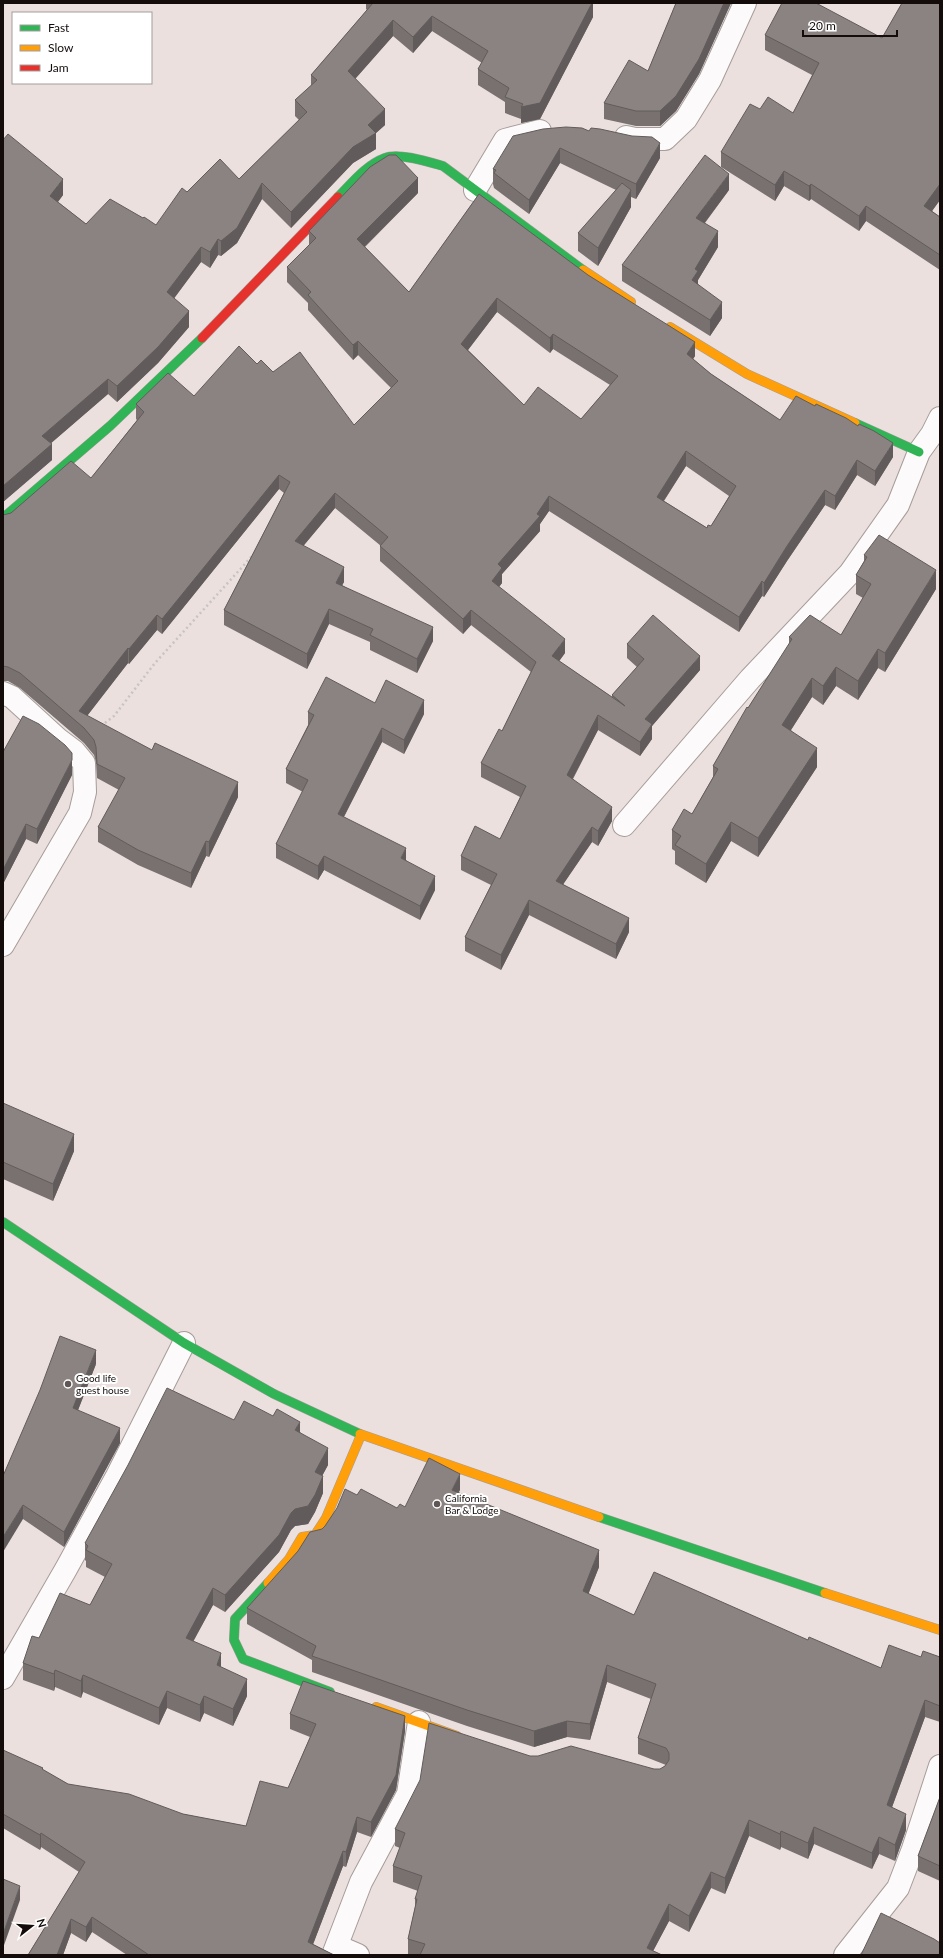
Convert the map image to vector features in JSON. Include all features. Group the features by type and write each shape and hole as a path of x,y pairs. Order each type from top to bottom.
{"street":[{"path":"608,132 635,139 665,139 681,124 686,119 710,80 745,3"},
{"path":"475,190 504,140 541,131 560,130"},
{"path":"3,518 110,426 201,339 362,172 386,157 415,158 443,166 595,279 642,308"},
{"path":"662,321 747,374 919,452"},
{"path":"624,825 750,679 850,573 898,505 919,452 932,434 940,418"},
{"path":"3,693 12,697 58,739 74,751 84,763 85,792 80,812 3,945"},
{"path":"3,1222 184,1343 274,1394 361,1435 762,1573 940,1630"},
{"path":"3,1678 66,1569 117,1476 184,1343"},
{"path":"336,1693 261,1667 243,1659 234,1640 235,1619 289,1559 302,1537 316,1535 326,1518 361,1435"},
{"path":"366,1704 463,1738"},
{"path":"358,1955 335,1951 361,1882 408,1794 419,1722"},
{"path":"845,1955 898,1888 913,1849 940,1766"}],"path":[{"path":"74,751 114,716 155,663 257,551"}],"building":[{"path":"373,3 592,3 540,103 521,107 523,104 505,97 509,88 478,69 488,51 432,16 413,37 393,20 348,71 385,109 368,125 376,133 353,147 291,212 262,183 237,228 221,241 218,239 210,252 201,247 167,292 189,311 158,347 117,386 108,379 42,436 52,444 3,486 3,140 8,134 63,179 50,196 86,224 110,199 156,225 182,188 187,192 220,159 239,179 307,112 295,100 317,80 311,75"},
{"path":"676,3 724,3 699,59 676,96 660,111 636,111 604,103 629,60 648,71"},
{"path":"782,3 816,3 882,38 902,3 940,3 940,184 924,206 940,217 940,255 866,206 859,216 811,184 809,186 784,171 775,185 721,152 750,104 760,109 768,97 793,113 819,63 765,35"},
{"path":"566,127 582,128 589,131 591,128 600,129 632,136 652,137 660,143 636,184 560,148 529,200 494,173 496,170 493,169 513,136 543,129"},
{"path":"389,155 396,155 418,178 357,239 409,292 479,194 588,275 695,342 687,354 711,374 780,420 796,396 815,406 816,404 846,418 858,426 859,424 874,431 893,443 875,471 857,460 835,496 825,490 764,583 762,581 739,617 549,496 537,514 540,516 498,564 502,568 492,581 565,639 552,656 625,706 612,695 644,659 627,644 653,615 700,656 645,719 652,724 640,742 598,715 567,775 612,807 598,831 592,827 556,881 629,918 616,944 529,900 501,955 465,937 497,874 461,856 475,826 500,839 526,786 481,763 499,729 502,731 536,662 471,610 463,619 380,546 388,537 335,493 295,541 344,567 336,583 433,627 417,659 370,635 373,629 329,609 307,654 224,610 290,482 279,475 162,619 157,615 129,649 128,648 79,711 152,750 155,743 238,782 209,842 206,841 191,873 138,850 98,827 125,778 97,764 94,740 84,728 20,673 3,666 3,515 11,513 71,461 91,478 144,412 136,404 168,373 194,396 239,346 257,364 261,360 273,372 300,352 354,425 398,381 358,341 353,345 308,295 311,292 287,267 316,238 309,231 370,167","holes":["497,298 550,338 553,334 618,376 581,419 538,387 524,405 461,344","686,451 736,486 711,526 708,525 707,528 657,497"]},
{"path":"705,155 729,174 696,218 718,231 695,269 698,271 692,280 722,302 710,320 622,265"},
{"path":"622,183 631,190 598,248 578,233"},
{"path":"879,535 936,570 885,653 878,649 858,681 836,667 823,686 812,678 782,725 817,748 758,838 731,822 706,864 675,845 681,836 672,830 684,809 692,814 718,769 713,766 747,707 748,708 792,639 789,637 810,615 841,635 871,584 856,575 867,557 864,555"},
{"path":"326,677 375,703 386,680 424,700 404,740 382,728 338,814 406,848 401,858 435,876 420,906 324,856 318,866 276,844 308,780 286,769 314,715 308,712"},
{"path":"23,716 39,724 65,745 72,753 72,760 37,829 26,824 3,870 3,752"},
{"path":"3,1103 74,1134 53,1184 3,1162"},
{"path":"60,1336 96,1350 73,1408 120,1428 64,1532 23,1505 3,1537 3,1476 40,1390"},
{"path":"167,1388 234,1420 244,1401 273,1416 277,1409 300,1422 295,1430 328,1448 315,1472 323,1476 315,1495 308,1506 295,1509 291,1513 279,1535 225,1595 213,1588 186,1638 221,1653 217,1665 247,1679 233,1709 204,1696 200,1705 167,1691 159,1708 83,1675 81,1681 55,1670 54,1674 23,1663 32,1636 39,1638 60,1593 90,1605 112,1564 86,1550 88,1546 85,1543 128,1465"},
{"path":"429,1458 460,1474 452,1490 599,1550 583,1591 634,1615 654,1572 808,1640 809,1637 881,1668 889,1645 921,1657 923,1651 940,1657 940,1706 925,1700 887,1805 906,1814 895,1845 879,1837 872,1853 814,1827 808,1843 781,1831 780,1834 749,1820 725,1878 711,1872 689,1916 669,1904 647,1948 662,1955 420,1955 425,1944 408,1939 417,1899 415,1899 422,1876 393,1866 405,1833 395,1829 420,1780 429,1723 530,1756 538,1756 571,1746 654,1769 660,1769 665,1766 669,1760 669,1753 666,1748 638,1738 656,1684 607,1665 590,1724 567,1721 534,1731 467,1710 312,1656 316,1646 247,1608 298,1551 310,1532 322,1529 325,1526 337,1508 345,1489 357,1495 361,1489 397,1508 400,1504 405,1507"},
{"path":"303,1681 405,1716 396,1775 371,1822 357,1817 346,1852 343,1851 308,1942 334,1955 149,1955 92,1917 86,1927 71,1919 57,1955 28,1955 85,1862 41,1833 40,1835 3,1814 3,1750 43,1768 42,1769 68,1784 129,1794 183,1814 246,1826 260,1781 288,1788 316,1724 290,1714"},
{"path":"940,1797 940,1866 918,1856"},
{"path":"3,1879 20,1886 3,1934"},
{"path":"881,1913 940,1943 940,1955 861,1955"}],"traffic: fast":[{"path":"338,197 365,170 378,161 391,156 422,160 443,166 583,270"},
{"path":"3,518 110,426 202,338"},
{"path":"855,423 919,452"},
{"path":"3,1222 184,1343 274,1394 360,1434"},
{"path":"599,1517 825,1593"},
{"path":"268,1583 235,1619 234,1640 243,1659 330,1692"}],"traffic: slow":[{"path":"583,270 631,302"},
{"path":"670,327 747,374 855,423"},
{"path":"360,1434 599,1517"},
{"path":"268,1583 289,1559 302,1537 315,1535 326,1518 361,1435"},
{"path":"825,1593 940,1630"},
{"path":"376,1707 457,1736"}],"traffic: jam":[{"path":"202,338 338,197"}],"place":[{"name":"Good life guest house","path":"68,1384"},
{"name":"California Bar & Lodge","path":"437,1504"}]}
